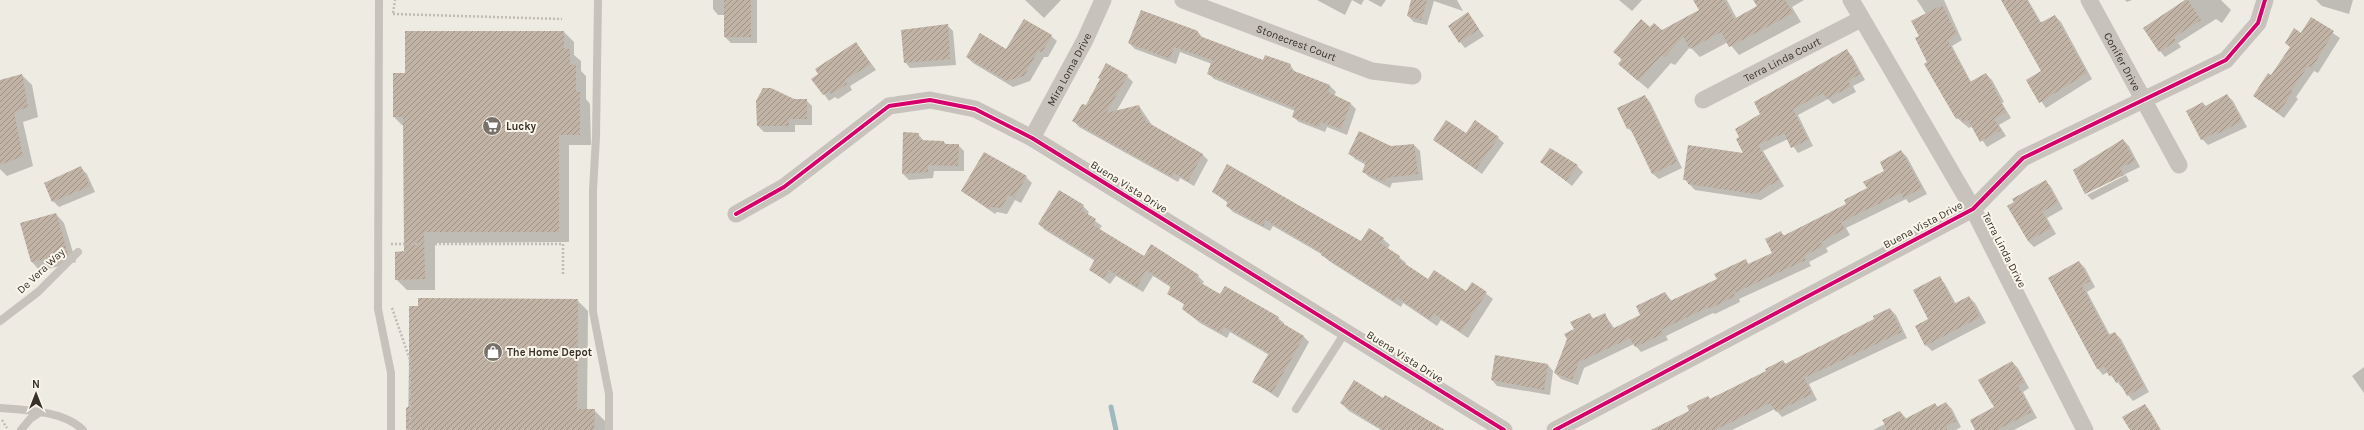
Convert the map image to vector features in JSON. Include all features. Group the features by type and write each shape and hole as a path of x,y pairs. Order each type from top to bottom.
{"street":[{"name":"Mira Loma Drive","path":"1032,138 1085,40 1103,0"},
{"name":"Stonecrest Court","path":"1183,0 1372,70 1413,76"},
{"name":"Terra Linda Drive","path":"1851,0 1973,209 2085,430"},
{"name":"Conifer Drive","path":"2089,0 2179,165"},
{"name":"Buena Vista Drive","path":"1555,430 1973,209 2023,158 2143,98 2226,60 2258,23 2265,0"},
{"name":"Terra Linda Court","path":"1703,100 1862,19"},
{"name":"Buena Vista Drive","path":"736,214 784,187 889,106 930,100 975,108 1032,138 1504,430"}],"lane":[{"path":"379,0 378,309 391,373 391,430"},
{"path":"598,0 596,137 593,190 593,312 609,394 609,430"},
{"name":"De Vera Way","path":"0,321 38,292 78,252"},
{"path":"1296,409 1346,331"},
{"path":"0,408 58,415 77,424 83,430"},
{"path":"21,430 30,419 39,413"}],"path":[{"path":"393,21 394,0"},
{"path":"393,14 562,18"},
{"path":"391,237 391,251"},
{"path":"391,244 563,244 563,276"},
{"path":"392,303 410,360 410,430"},
{"path":"397,338 402,336"}],"building":[{"path":"724,0 751,0 751,37 724,37"},
{"path":"1411,0 1427,0 1421,20 1407,16"},
{"path":"1693,0 1724,0 1734,19 1757,6 1753,0 1785,0 1793,13 1729,47 1721,32 1690,49 1683,36 1665,57 1662,55 1638,81 1618,64 1622,59 1613,52 1641,19 1650,27 1654,23 1662,30 1699,10"},
{"path":"2001,0 2027,0 2040,23 2055,15 2087,73 2039,103 2026,80 2041,71"},
{"path":"2185,0 2188,0 2201,20 2174,37 2176,41 2159,52 2143,28"},
{"path":"1942,5 1957,34 1947,40 1970,82 1986,73 2006,112 1994,119 2001,130 1980,142 1968,120 1963,123 1960,117 1956,119 1924,64 1927,62 1915,38 1919,36 1911,21"},
{"path":"1141,10 1198,31 1197,35 1263,60 1265,55 1291,64 1289,69 1330,85 1328,92 1351,103 1341,129 1321,122 1319,127 1292,117 1295,108 1207,74 1212,60 1174,47 1170,59 1128,43"},
{"path":"1468,12 1479,29 1459,43 1448,26"},
{"path":"2311,17 2334,31 2312,68 2308,66 2291,91 2293,92 2278,113 2253,96 2268,73 2271,75 2290,47 2285,43 2294,28 2301,33"},
{"path":"1024,19 1052,35 1042,52 1038,51 1024,76 1007,81 966,57 980,33 1006,49"},
{"path":"948,24 950,59 904,63 901,30"},
{"name":"Lucky","path":"405,31 564,31 564,49 570,49 570,65 576,64 576,92 580,92 580,135 559,135 559,232 424,232 425,279 395,280 395,252 404,251 403,117 393,117 393,73 405,73"},
{"path":"856,42 871,64 845,80 847,84 831,94 829,91 823,95 811,79 818,74 815,69"},
{"path":"1847,49 1860,74 1848,81 1851,86 1827,99 1823,93 1793,109 1808,140 1791,148 1784,133 1758,145 1779,180 1755,194 1688,184 1688,180 1683,180 1688,145 1743,153 1736,139 1739,137 1735,129 1760,114 1754,102"},
{"path":"1106,63 1128,75 1106,113 1139,105 1142,116 1146,118 1145,121 1203,154 1188,181 1174,173 1172,177 1072,121 1082,104 1086,105 1100,79 1098,78"},
{"path":"22,74 28,107 14,112 23,156 0,165 0,80"},
{"path":"763,88 771,88 794,99 807,99 807,119 789,119 789,126 757,126 756,101"},
{"path":"2227,94 2242,121 2217,134 2216,132 2201,140 2186,111 2203,102 2204,107"},
{"path":"1645,95 1677,162 1652,174 1630,128 1627,129 1617,108"},
{"path":"1446,120 1466,133 1475,120 1499,137 1476,169 1433,140"},
{"path":"1359,131 1391,146 1414,144 1418,174 1387,178 1384,182 1362,172 1366,162 1348,154"},
{"path":"903,132 919,133 919,140 944,141 944,144 959,144 958,166 928,165 928,172 902,174"},
{"path":"2123,139 2135,161 2120,168 2124,175 2085,194 2073,170"},
{"path":"1550,148 1578,165 1566,181 1540,162"},
{"path":"1901,150 1922,188 1903,198 1901,193 1841,222 1845,229 1821,242 1823,246 1804,256 1806,260 1734,293 1735,296 1709,309 1708,307 1661,330 1663,334 1635,347 1630,338 1579,362 1572,380 1554,373 1567,339 1564,334 1574,329 1570,322 1590,313 1592,319 1605,313 1612,329 1640,315 1636,306 1665,292 1670,301 1717,279 1714,274 1746,259 1748,264 1772,253 1765,239 1781,231 1783,236 1846,204 1844,200 1867,188 1863,182 1884,171 1880,162"},
{"path":"984,152 1027,176 1014,198 1009,195 1001,208 991,207 989,209 961,191"},
{"path":"1227,164 1361,241 1369,228 1384,238 1380,243 1400,256 1398,259 1428,279 1434,270 1466,291 1472,282 1487,292 1461,332 1434,314 1430,320 1397,297 1394,301 1321,255 1322,253 1266,220 1263,226 1226,206 1228,201 1212,192"},
{"path":"81,166 90,186 52,202 44,183"},
{"path":"2046,180 2058,203 2042,212 2051,228 2028,241 2007,206 2014,202 2012,199"},
{"path":"1059,190 1084,205 1081,210 1096,219 1093,225 1144,256 1151,244 1199,275 1196,280 1220,294 1225,286 1279,317 1277,320 1304,336 1272,393 1252,382 1269,353 1224,327 1221,333 1193,317 1182,309 1184,304 1167,294 1171,286 1146,270 1137,287 1109,270 1104,279 1089,270 1095,259 1038,224"},
{"path":"56,213 68,254 31,262 20,223"},
{"path":"2079,261 2090,281 2082,286 2108,335 2115,332 2144,386 2127,396 2119,381 2116,383 2112,375 2109,376 2104,366 2097,369 2048,278"},
{"path":"1940,276 1954,304 1969,296 1980,317 1925,346 1915,326 1928,319 1913,290"},
{"name":"The Home Depot","path":"418,298 578,299 577,409 595,409 594,430 406,430 406,408 409,406 409,306 418,306"},
{"path":"1890,308 1902,332 1804,378 1812,394 1776,412 1770,403 1715,430 1651,430 1689,411 1687,406 1708,396 1710,399 1766,371 1765,369 1783,360 1785,364 1874,319 1873,316"},
{"path":"1495,355 1548,364 1544,390 1491,380"},
{"path":"2012,361 2024,382 2018,386 2032,412 1997,430 1975,430 1970,420 1994,407 1978,380"},
{"path":"1354,380 1383,398 1385,395 1445,430 1383,430 1340,403"},
{"path":"1946,402 1956,421 1947,426 1947,430 1883,430 1887,428 1882,420 1900,411 1905,419 1935,403 1937,407"},
{"path":"2145,404 2160,430 2130,430 2122,417"}],"waterway":[{"path":"1111,407 1116,430"}],"cycle path":[{"path":"1555,430 1973,209 2023,158 2226,60 2258,23 2265,0"},
{"path":"736,214 784,187 889,106 930,100 975,109 1032,138 1504,430"}],"place":[{"name":"Lucky","path":"492,126"},
{"name":"The Home Depot","path":"493,352"}]}
